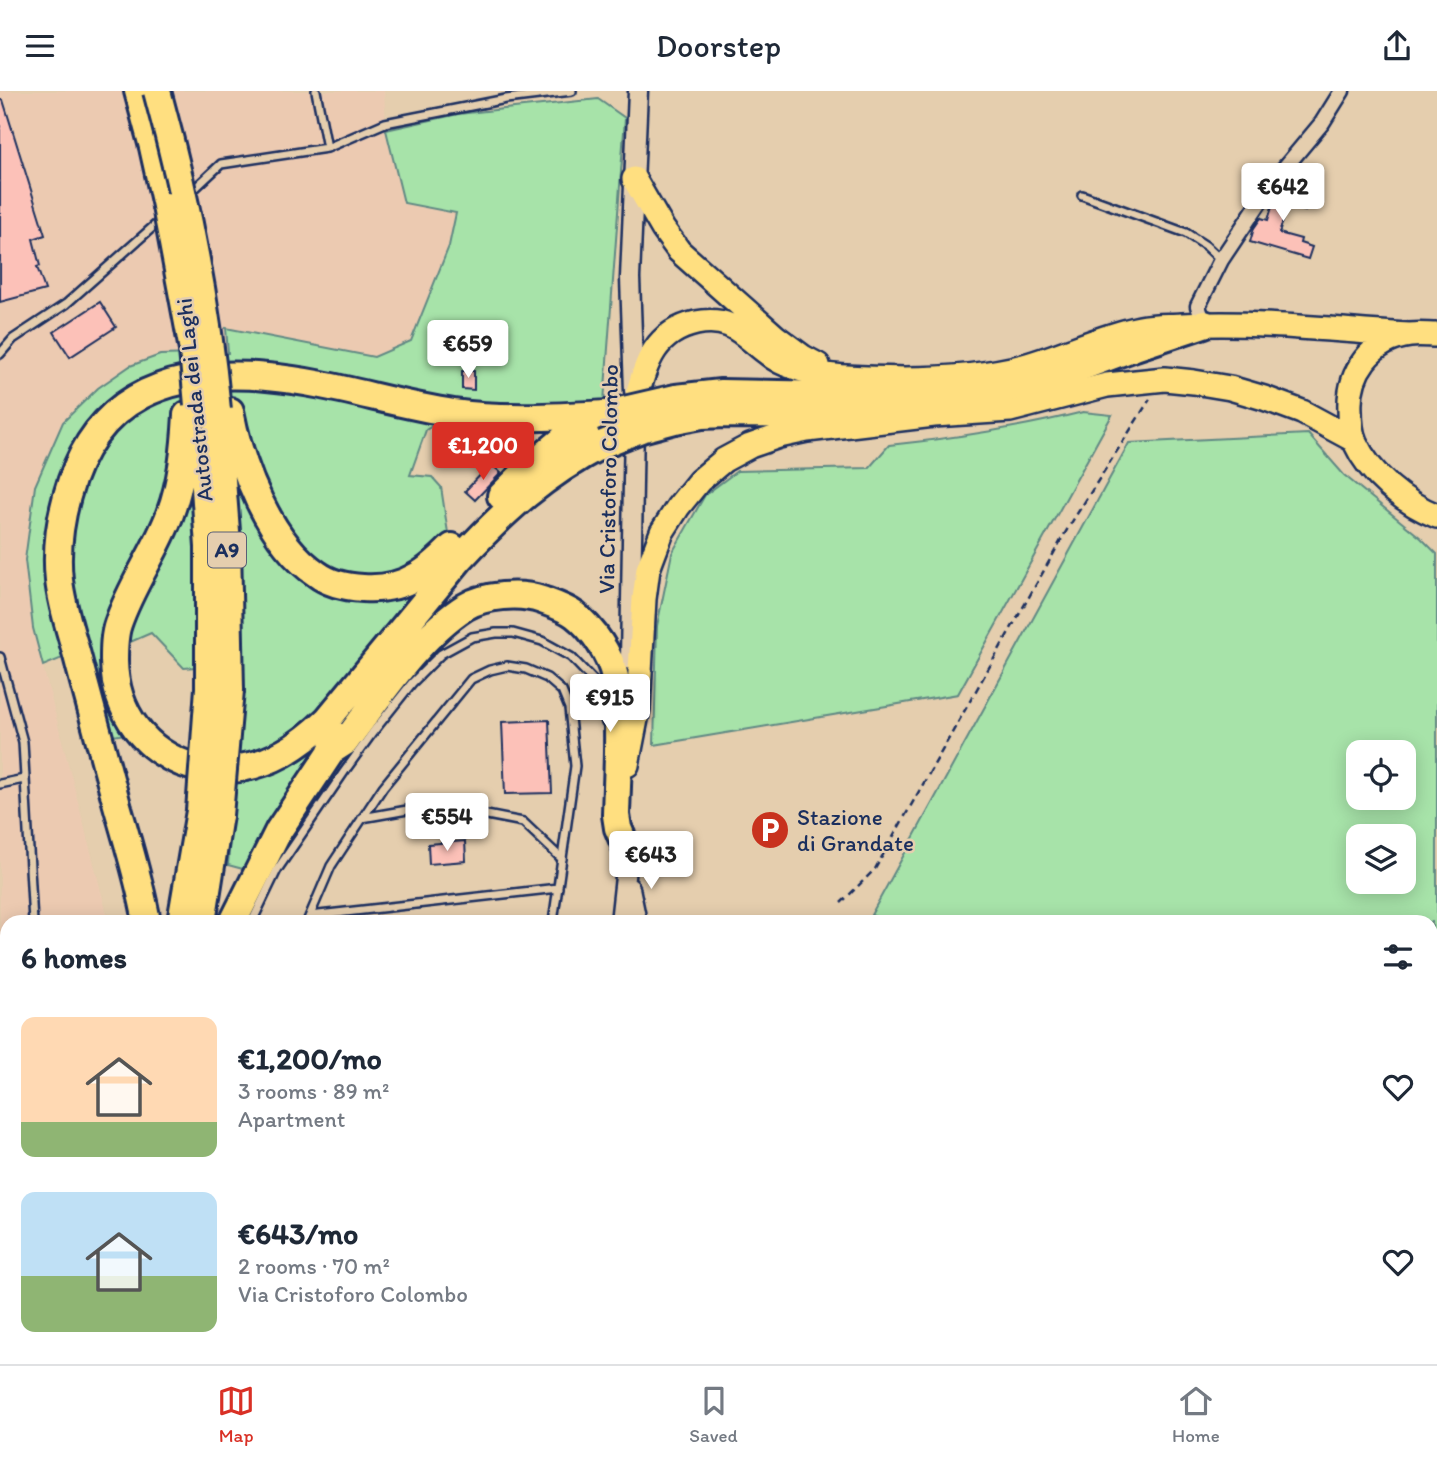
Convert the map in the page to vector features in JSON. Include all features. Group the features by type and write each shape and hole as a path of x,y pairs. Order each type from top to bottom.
{"highway":[{"name":"Autostrada dei Laghi","path":"138,91 153,147 176,206 211,348 208,412 227,544 203,915"},
{"name":"Autostrada dei Laghi","path":"157,91 172,146 176,206"},
{"path":"607,414 561,441 530,467 430,568 393,586 370,589 334,583 316,574 296,556 263,509 234,431 208,412 186,447 180,485 158,544 126,602 116,628 114,675 119,697 130,720 144,739 160,752 197,768 217,771 248,768 270,761 290,750 328,719 459,560 510,507 577,458 641,429 676,409 721,393 932,397 978,394 1057,376 1203,324"},
{"path":"146,915 141,887 93,718 59,579 62,515 69,486 89,442 107,419 126,404 173,382 202,376 235,375 297,380 410,405 501,417 540,418 676,409 702,415 934,415"},
{"path":"236,915 279,829 331,751 448,595 543,481"},
{"path":"331,751 345,742 436,629 467,606 498,596 535,597 574,614 600,641 615,675 619,726 615,814 626,857"},
{"name":"Autostrada dei Laghi","path":"183,915 210,813"}],"main road":[{"path":"634,179 679,251 776,337 803,357 839,376"},
{"path":"635,406 646,366 656,347 681,328 698,323 730,325 741,330 766,352 812,373 904,379 963,377 1025,366 1142,327 1241,324 1437,335"},
{"path":"1409,335 1388,341 1365,358 1354,377 1349,398 1350,418 1354,440 1380,477 1395,492 1436,516"},
{"path":"618,763 638,709 648,569 662,532 699,481 724,460 750,446 807,430 934,415 1010,410 1107,385 1164,379 1206,384 1264,398 1302,412 1354,440"}],"street":[{"name":"Via Cristoforo Colombo","path":"637,915 626,857 618,763 635,406 630,278 638,91"},
{"path":"1203,324 1198,306 1221,260 1276,178 1322,123 1342,91"},
{"name":"Via Cristoforo Colombo","path":"621,915 626,857"}],"lane":[{"path":"316,91 327,148"},
{"path":"0,354 13,339 66,304 220,164 327,148 385,123 506,99 572,91"},
{"path":"1082,195 1186,233 1221,260"},
{"path":"255,915 277,870 373,731 412,683 441,654 472,637 513,633 542,641 571,657 594,681 606,728"},
{"path":"0,657 23,741 33,915"},
{"path":"310,915 331,866 383,787 471,679 507,666 526,669 547,678 562,691 569,708 575,766 554,915"},
{"path":"615,814 618,763"},
{"path":"0,784 24,779"},
{"path":"362,818 413,809 461,810 523,822 562,859"},
{"path":"340,915 558,888"}],"path":[{"path":"841,902 875,869 1068,528 1150,398 1157,395"}],"shaded area":[{"path":"0,91 384,91 386,130 404,203 456,213 449,246 412,341 374,357 226,328 228,353 160,355 33,628 107,915 0,915"}],"green space":[{"path":"598,99 625,118 604,402 525,406 467,404 426,430 410,475 432,477 441,487 448,533 429,584 318,723 319,750 243,869 228,865 243,663 184,668 151,633 128,643 105,645 126,734 113,736 84,649 43,666 33,628 25,560 35,486 63,422 98,388 130,366 160,355 228,353 226,328 374,357 411,341 449,246 456,213 404,203 386,130 458,114"},
{"path":"1083,412 1112,415 958,694 654,745 657,626 672,553 705,495 737,471 869,468 889,445 986,432"},
{"path":"1308,434 1344,475 1437,554 1437,915 871,915 1129,443"}],"building":[{"path":"0,100 3,100 45,235 33,239 40,266 37,267 45,290 0,302"},
{"path":"1284,183 1311,191 1305,211 1288,206 1279,233 1301,239 1300,243 1312,247 1308,259 1250,242 1254,228 1261,218 1268,220 1275,197"},
{"path":"100,302 116,327 70,357 54,332"},
{"path":"462,371 474,371 474,390 462,389"},
{"path":"491,464 501,473 475,500 465,491"},
{"path":"549,720 552,793 505,794 502,722"},
{"path":"465,841 466,861 429,864 428,844"}],"place":[{"name":"Stazione di Grandate","path":"770,830"}]}
